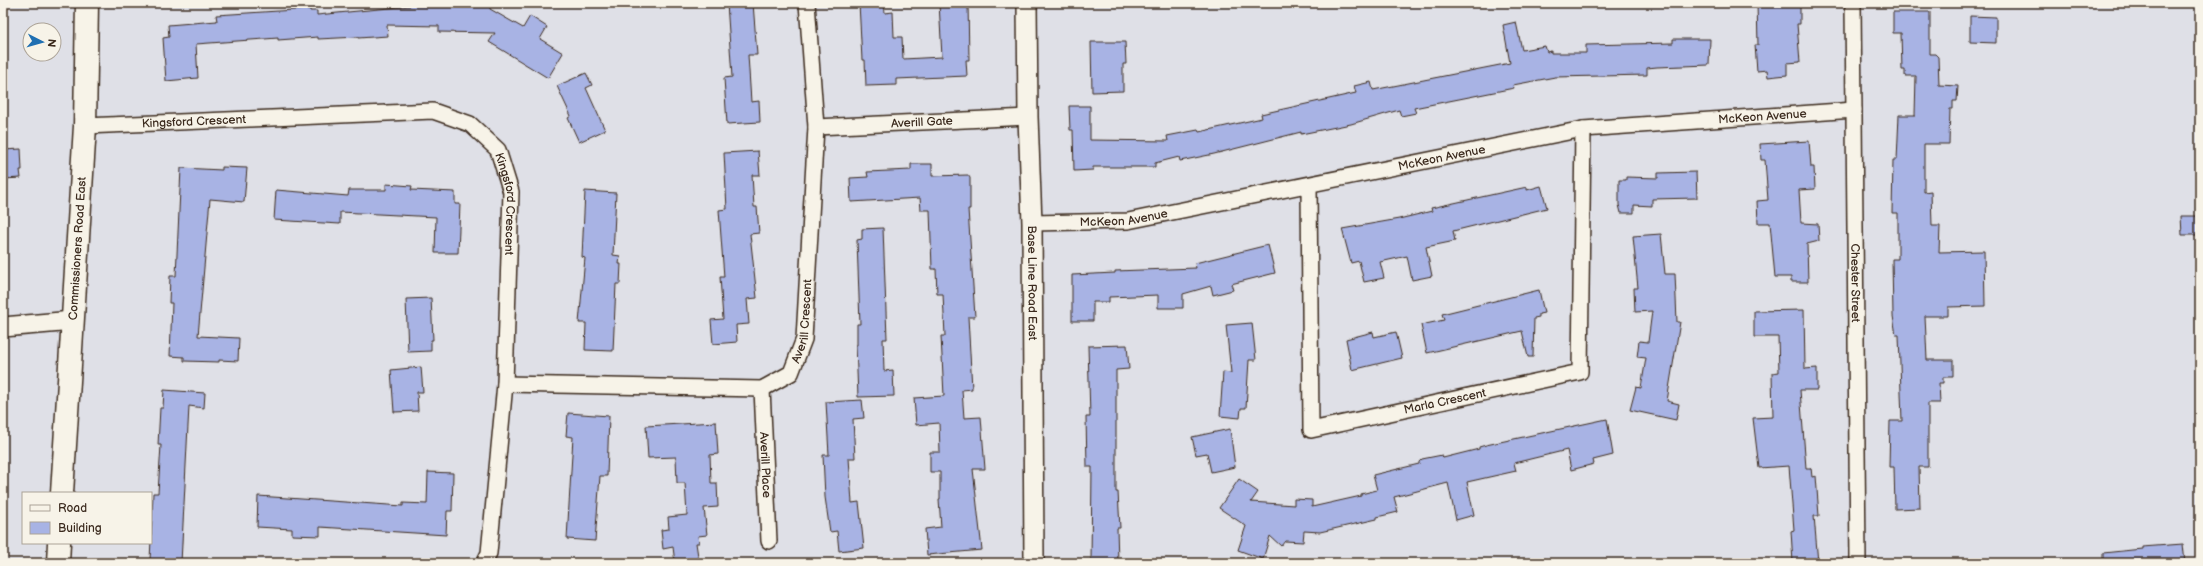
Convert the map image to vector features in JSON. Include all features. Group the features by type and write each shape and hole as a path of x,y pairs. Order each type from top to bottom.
{"main road":[{"name":"Commissioners Road East","path":"62,492 85,126 87,3"},
{"path":"58,563 59,544"}],"street":[{"name":"Averill Crescent","path":"762,389 791,373 804,339 816,126 807,3"},
{"name":"Base Line Road East","path":"1027,3 1028,117 1032,223 1034,563"},
{"name":"Chester Street","path":"1853,3 1858,563"},
{"name":"McKeon Avenue","path":"1032,223 1128,221 1309,186 1583,129 1854,110"},
{"name":"Kingsford Crescent","path":"85,126 433,111 470,124 498,150 510,192 505,384 489,553 484,563"},
{"name":"Averill Gate","path":"816,126 1028,117"},
{"name":"Marla Crescent","path":"1309,186 1311,430 1580,372 1583,129"},
{"path":"3,326 72,321"},
{"path":"505,384 762,389"},
{"name":"Averill Place","path":"762,389 769,541"}],"building":[{"path":"410,3 490,3 490,9 523,28 530,16 547,27 540,39 563,53 548,78 489,42 495,33 439,32 439,26 387,25 388,36 318,39 318,37 278,40 278,38 196,44 198,78 166,81 163,38 169,37 168,25 217,21 216,15 310,9 310,11 317,11 317,15 410,6"},
{"path":"727,3 753,3 757,55 748,55 751,102 759,101 760,122 727,124 724,78 732,77"},
{"path":"859,3 884,3 885,13 893,12 894,37 902,37 903,59 942,57 939,3 968,3 969,60 966,60 967,76 896,79 896,85 866,86 865,60 862,60"},
{"path":"1757,3 1800,3 1800,24 1797,24 1800,62 1787,63 1787,75 1768,77 1767,70 1757,71 1755,45 1758,45"},
{"path":"1893,12 1930,12 1930,54 1935,54 1938,57 1939,85 1958,86 1957,101 1953,101 1953,109 1950,109 1949,144 1924,144 1924,192 1931,191 1932,226 1940,226 1939,252 1984,251 1985,306 1948,307 1948,316 1925,316 1927,360 1953,360 1953,377 1943,377 1943,383 1939,383 1940,403 1928,403 1928,467 1919,467 1920,508 1895,509 1894,467 1889,467 1890,421 1902,421 1899,335 1896,335 1893,316 1892,259 1898,259 1898,213 1892,213 1893,160 1897,160 1899,115 1915,115 1916,76 1905,76 1905,70 1902,70 1901,33 1893,33"},
{"path":"1970,16 1996,17 1996,43 1970,42"},
{"path":"1516,22 1522,50 1545,46 1547,52 1551,51 1551,53 1586,53 1586,45 1673,43 1673,39 1710,39 1709,65 1647,68 1647,75 1555,77 1513,85 1514,88 1414,108 1416,113 1401,116 1399,110 1351,124 1301,134 1301,132 1214,154 1180,161 1179,157 1155,163 1155,167 1093,167 1093,170 1074,171 1073,130 1070,130 1069,106 1090,106 1090,140 1168,141 1167,136 1198,130 1199,132 1262,118 1261,114 1356,93 1354,86 1371,82 1373,90 1510,63 1503,25"},
{"path":"1091,42 1125,42 1126,64 1123,64 1123,91 1092,92"},
{"path":"586,73 592,85 586,88 605,130 579,142 568,118 571,116 557,86"},
{"path":"1809,141 1811,167 1814,167 1815,189 1799,190 1801,223 1818,224 1819,241 1807,244 1808,282 1791,282 1791,277 1775,277 1770,223 1758,223 1757,201 1768,200 1765,160 1761,160 1760,144"},
{"path":"21,149 21,178 3,179 3,150"},
{"path":"758,151 760,175 752,175 754,207 757,207 759,233 750,234 757,298 747,299 749,324 736,325 737,342 713,344 711,320 723,319 720,277 724,277 719,210 727,209 724,153"},
{"path":"911,164 932,164 932,176 968,175 970,178 970,209 968,209 975,317 968,317 972,389 962,390 964,418 981,417 985,469 973,469 982,550 927,555 925,529 941,527 939,499 940,472 930,472 930,452 940,452 939,423 916,425 914,398 944,396 941,336 945,336 943,294 937,294 936,269 932,269 930,210 921,210 920,198 851,202 850,178 868,177 867,172 911,170"},
{"path":"222,167 247,168 244,202 210,199 198,336 239,338 238,361 184,361 184,357 170,356 172,303 169,303 170,276 176,276 181,168 222,170"},
{"path":"1696,172 1697,198 1652,199 1652,206 1634,205 1634,213 1621,213 1619,205 1619,180 1626,180 1626,177 1658,178 1658,173"},
{"path":"386,184 412,186 411,190 455,192 455,204 460,204 458,253 435,253 436,217 340,212 340,224 274,220 276,190 348,196 349,190 386,190"},
{"path":"1541,186 1547,208 1453,231 1455,241 1426,247 1432,276 1412,280 1407,256 1380,262 1384,278 1364,282 1359,261 1351,263 1342,229 1399,219 1432,211 1431,208 1527,187 1527,190"},
{"path":"585,191 616,193 613,255 620,256 619,264 621,264 620,284 616,284 613,351 585,350 586,323 579,323 585,258 582,257"},
{"path":"2181,216 2200,216 2200,235 2182,235"},
{"path":"883,228 887,339 883,339 884,371 893,370 894,396 858,397 856,345 857,324 860,324 857,240 862,239 862,229"},
{"path":"1661,234 1665,274 1675,274 1677,322 1680,322 1667,401 1679,404 1676,420 1630,410 1636,387 1641,388 1646,358 1637,357 1639,341 1648,342 1652,311 1635,312 1634,288 1638,288 1633,236"},
{"path":"1268,245 1275,273 1231,284 1233,290 1213,295 1211,286 1183,294 1183,308 1158,308 1158,295 1109,297 1109,302 1093,302 1093,321 1072,321 1072,275 1115,273 1115,271 1196,268 1195,263"},
{"path":"1539,290 1544,313 1539,314 1539,317 1534,318 1533,357 1528,357 1522,331 1427,353 1421,325 1444,320 1442,314"},
{"path":"431,298 433,340 431,340 431,351 408,352 406,299"},
{"path":"1804,310 1805,369 1817,368 1817,390 1800,390 1806,468 1811,468 1812,477 1816,476 1819,516 1814,516 1818,563 1793,563 1791,531 1794,530 1789,466 1759,468 1753,418 1773,417 1772,373 1779,372 1778,337 1754,337 1754,311"},
{"path":"1252,323 1256,360 1249,360 1246,408 1241,408 1240,418 1220,416 1223,372 1231,373 1226,325"},
{"path":"1373,332 1374,337 1396,332 1402,358 1352,370 1346,339"},
{"path":"1127,345 1129,369 1116,370 1116,492 1118,492 1120,528 1117,528 1118,563 1091,563 1092,467 1087,467 1086,417 1090,417 1088,346"},
{"path":"421,367 423,392 417,392 418,411 394,412 391,370"},
{"path":"164,390 205,393 204,408 189,406 181,563 150,561 151,544 152,544 153,493 158,493 161,445 158,445 160,408 163,408"},
{"path":"862,400 864,418 853,419 855,458 849,458 852,503 859,502 864,548 839,551 837,531 830,532 825,497 823,455 829,455 826,402"},
{"path":"568,413 609,416 607,476 600,476 595,541 567,539 573,437 566,436"},
{"path":"1607,419 1613,455 1593,460 1594,464 1571,470 1567,450 1514,463 1516,471 1467,482 1474,515 1456,520 1448,483 1394,497 1398,512 1377,517 1377,519 1320,532 1304,531 1303,542 1285,541 1281,546 1270,536 1263,559 1238,550 1246,526 1219,508 1239,479 1258,492 1251,502 1294,505 1294,499 1312,500 1312,507 1361,496 1361,494 1377,490 1373,475 1419,464 1422,459 1442,455 1443,458 1479,449 1479,447 1486,445"},
{"path":"716,422 718,454 710,455 711,483 717,483 718,507 704,508 707,535 698,536 699,543 696,543 699,563 675,563 673,547 663,549 661,530 669,529 668,517 687,515 685,483 677,483 676,457 648,458 646,426"},
{"path":"1230,429 1235,467 1211,472 1207,453 1196,455 1192,437"},
{"path":"428,472 453,473 452,511 447,511 446,535 320,527 320,536 292,535 292,529 257,527 258,496 403,506 403,503 427,504"},
{"path":"2183,544 2185,563 2103,563 2103,553 2142,549 2142,547"}]}
